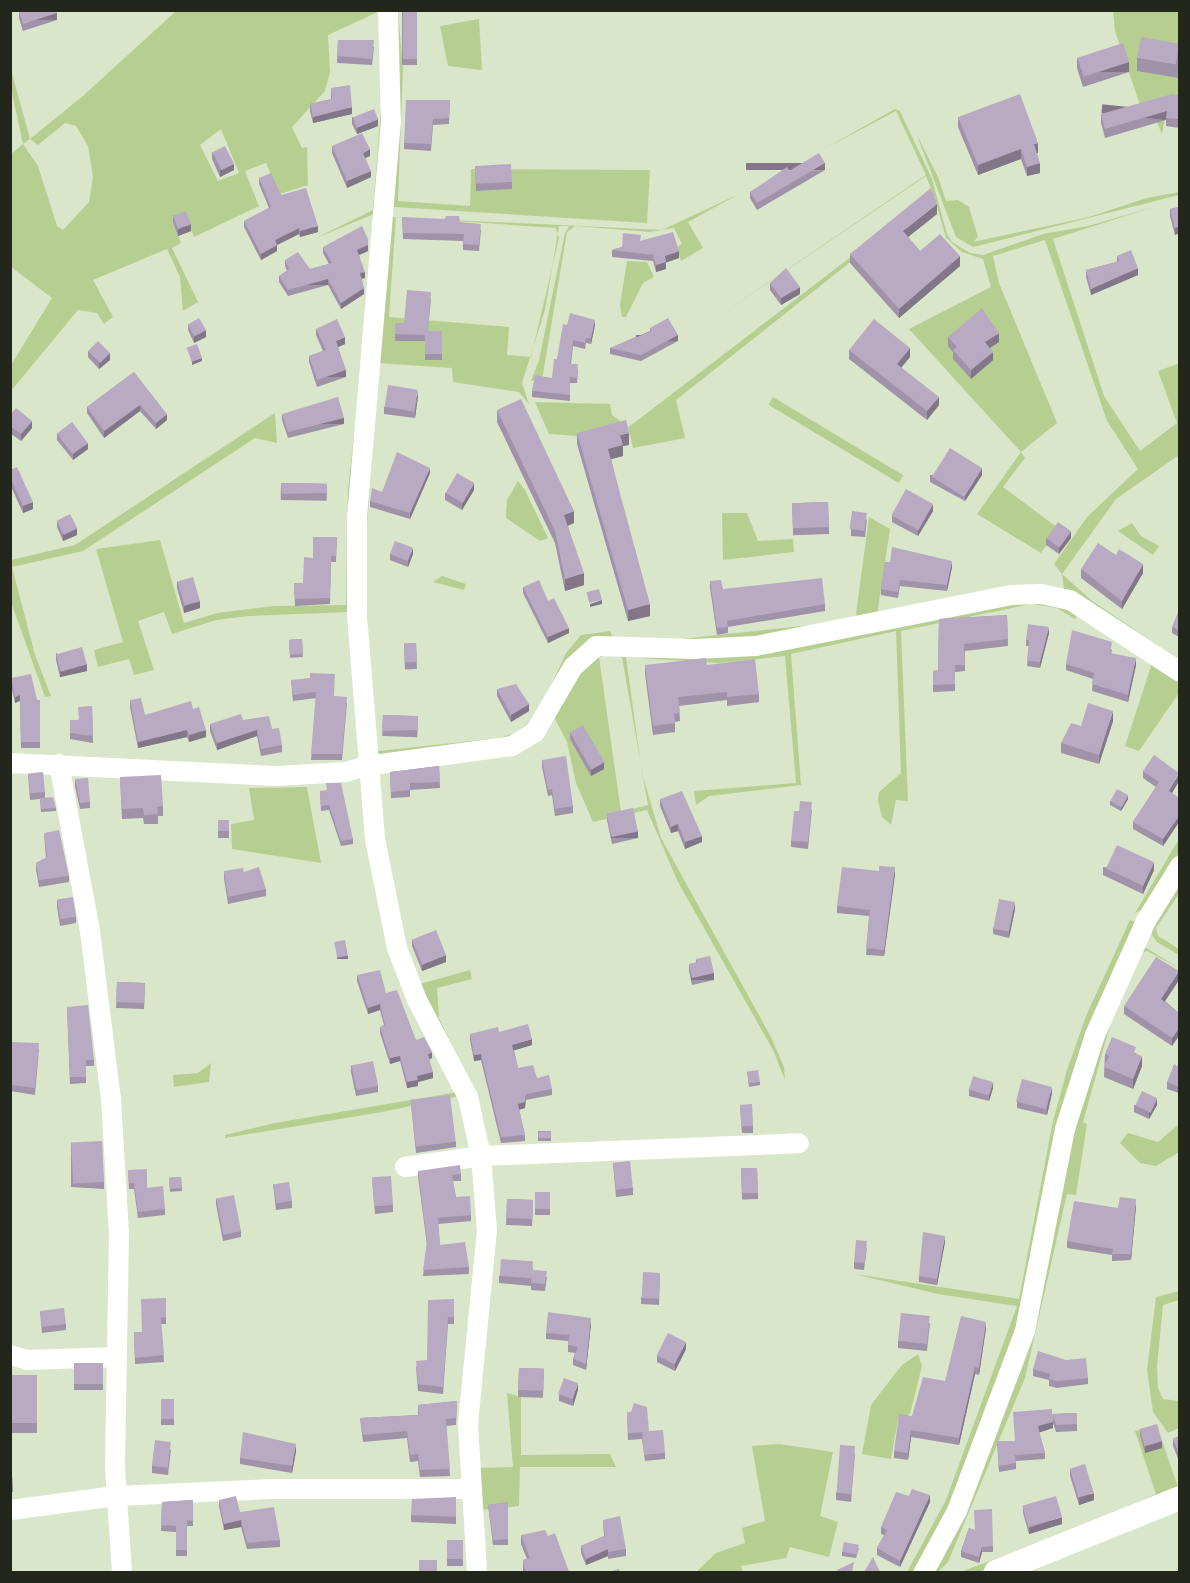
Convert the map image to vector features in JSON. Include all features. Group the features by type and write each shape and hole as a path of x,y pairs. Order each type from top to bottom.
{"main road":[{"path":"996,1572 1179,1498"}],"street":[{"path":"388,10 391,121 357,518 357,615 366,766 375,839 397,948 417,1000 468,1097 482,1156 487,1230 471,1356 468,1424 477,1572"},
{"path":"10,763 276,776 346,772 366,766 512,746 526,740 544,719 582,656 596,645 694,649 756,646 1012,595 1041,594 1070,600 1179,672"},
{"path":"59,764 90,931 111,1099 119,1235 116,1496 122,1572"},
{"path":"924,1572 957,1511 1018,1353 1040,1264 1065,1129 1095,1035 1146,921 1179,866"},
{"path":"405,1167 482,1156 799,1143"},
{"path":"10,1355 27,1360 117,1357"},
{"path":"10,1510 116,1496 272,1489 471,1489"}],"green space":[{"path":"176,11 380,11 328,35 330,72 325,91 292,127 302,148 307,147 308,185 280,194 266,163 245,171 259,206 194,237 186,217 173,222 181,243 172,248 198,302 183,311 180,277 167,249 93,280 113,317 104,324 97,313 78,310 11,391 11,365 52,298 11,267 11,154 23,144 38,166 57,226 63,230 89,202 93,177 88,146 76,126 65,123 38,145 30,139 84,95","holes":["221,129 239,173 218,181 200,145"]},
{"path":"380,11 383,11 385,75 379,208 374,214 316,238 373,210 382,96"},
{"path":"393,11 398,11 403,70 398,201 470,206 471,169 650,170 647,223 394,207"},
{"path":"1113,11 1179,11 1179,103 1168,103 1162,134 1151,109 1142,111 1115,31"},
{"path":"479,19 482,70 448,66 440,26"},
{"path":"10,66 30,139 23,144 11,89"},
{"path":"895,109 900,111 932,179 947,234 952,242 970,253 983,255 1043,234 1088,226 1154,207 1053,239 1104,396 1140,451 1177,423 1158,371 1180,363 1179,455 1116,499 1062,574 1054,564 1087,517 1138,469 1107,421 1045,240 993,256 999,283 1057,423 1021,452 909,329 991,287 983,259 962,252 946,238 934,196 676,400 685,438 633,448 628,427 933,194 926,176 682,341 926,175 896,111 822,150"},
{"path":"916,133 938,177 946,201 958,200 969,207 978,237 973,242 1089,217 1147,198 1179,192 1179,195 973,247 956,237"},
{"path":"739,194 688,222 703,248 681,261 676,247 682,244 674,228 662,230"},
{"path":"391,217 396,217 389,317 509,327 507,355 530,357 522,383 529,404 519,392 453,382 452,368 378,363"},
{"path":"408,218 662,230 650,232 575,226 567,232 542,380 531,381 539,360 565,233 569,226 559,226 558,234 556,228"},
{"path":"627,261 647,262 654,277 643,283 626,317 622,317 620,305"},
{"path":"552,267 545,310 533,347"},
{"path":"360,380 348,612 249,616 216,620 172,634 164,612 138,621 154,670 134,675 129,659 98,667 94,650 123,642 96,549 160,540 184,623 217,613 274,606 346,605 348,489"},
{"path":"773,397 903,475 899,483 768,405"},
{"path":"535,402 610,404 612,415 628,427 593,437 549,434"},
{"path":"275,413 277,443 255,438 83,551 12,567 35,655 51,696 45,697 12,605 11,560 75,545"},
{"path":"370,431 374,431 364,564 375,744 379,751 498,738 524,731 535,720 566,653 581,635 610,631 613,638 682,639 848,621 850,625 744,642 660,643 597,639 572,657 537,722 521,737 379,755 371,742 361,613 362,506"},
{"path":"1021,452 1025,458 1003,487 1058,528 1041,553 977,514"},
{"path":"518,481 525,490 548,538 540,541 506,518 507,500"},
{"path":"722,513 747,513 758,541 793,539 794,552 723,560"},
{"path":"869,517 890,529 877,615 861,623 856,614"},
{"path":"1132,523 1141,536 1159,546 1153,555 1118,531"},
{"path":"1062,574 1091,600 1179,660 1179,664 1064,589"},
{"path":"442,576 466,584 464,590 433,582"},
{"path":"1051,601 1077,614 1075,619 1057,608 1031,604 901,631 908,801 896,800 891,825 882,817 878,801 879,792 901,773 896,631 791,654 801,785 709,796 696,805 694,791 796,783 785,656 719,663 638,658 1008,603"},
{"path":"616,651 626,657 641,763 622,657 613,654 599,657 621,812 648,805 643,776 661,838 771,1037 784,1067 785,1080 773,1050 678,882 647,810 593,822 576,783 567,742 554,717 584,662 592,655"},
{"path":"1152,663 1179,680 1179,693 1139,751 1125,746"},
{"path":"516,751 387,770 378,774 375,785 396,909 413,970 420,984 470,970 472,979 437,988 439,1018 477,1097 490,1154 715,1144 714,1150 491,1161 485,1152 464,1076 420,995 403,951 377,825 372,779 382,768"},
{"path":"307,787 321,863 232,849 231,824 254,820 249,788"},
{"path":"1179,839 1179,853 1145,908 1135,913"},
{"path":"1179,883 1179,894 1156,928 1158,936 1179,949 1179,955 1157,942 1150,932"},
{"path":"1130,920 1135,922 1102,999 1019,1325 948,1514 912,1572 907,1572 946,1500 1017,1306 938,1294 854,1274 1019,1299 1053,1121 1067,1070 1086,1016"},
{"path":"1146,948 1179,968 1147,951 1139,954 1118,999 1138,952"},
{"path":"1116,1006 1083,1122 1087,1124 1076,1195 1067,1194 1025,1378 948,1562 938,1572 932,1572 1040,1305 1070,1131 1094,1057"},
{"path":"211,1063 209,1082 174,1087 173,1075 198,1073"},
{"path":"458,1092 460,1096 382,1112 225,1138 225,1135 275,1123"},
{"path":"1179,1124 1179,1152 1156,1166 1140,1163 1120,1143 1128,1133 1158,1142"},
{"path":"1179,1291 1179,1300 1163,1305 1157,1366 1158,1388 1163,1399 1179,1401 1179,1428 1168,1433 1153,1412 1147,1370 1156,1297"},
{"path":"918,1354 922,1366 910,1414 898,1419 891,1459 862,1454 871,1405 901,1366"},
{"path":"507,1393 521,1397 521,1455 610,1454 616,1467 520,1467 519,1506 481,1510 479,1468 513,1467"},
{"path":"1157,1426 1179,1490 979,1572 960,1572 1067,1533 1156,1494 1135,1431"},
{"path":"779,1444 833,1452 820,1516 838,1522 829,1557 790,1547 786,1558 741,1566 743,1572 696,1572 716,1553 745,1543 742,1528 765,1521 752,1446"}],"building":[{"path":"56,10 57,13 23,24 19,11"},
{"path":"403,10 417,10 417,59 403,59"},
{"path":"1141,37 1179,44 1176,64 1137,58"},
{"path":"338,40 374,40 372,59 337,56"},
{"path":"1123,43 1129,62 1084,77 1077,58"},
{"path":"350,85 352,107 313,117 310,104 332,99 331,88"},
{"path":"1020,94 1038,143 1034,144 1040,163 1027,167 1021,149 978,165 958,117"},
{"path":"1172,94 1179,95 1179,119 1166,118 1167,111 1105,129 1101,114"},
{"path":"406,100 450,100 449,118 433,119 431,144 404,143"},
{"path":"374,109 378,119 357,128 353,118"},
{"path":"362,133 370,149 363,153 371,171 347,181 332,146"},
{"path":"225,146 234,164 222,170 213,152"},
{"path":"819,153 825,163 757,203 750,192 787,167 789,171"},
{"path":"511,164 512,182 476,184 475,166"},
{"path":"271,173 281,195 306,188 318,226 300,231 299,228 275,240 277,245 261,254 244,221 271,207 259,178"},
{"path":"931,188 937,204 903,231 920,251 940,234 960,256 899,309 850,254"},
{"path":"1179,207 1179,227 1175,228 1170,209"},
{"path":"186,211 191,224 178,229 173,216"},
{"path":"446,216 459,216 460,222 481,224 479,245 463,244 464,234 403,233 402,217 445,219"},
{"path":"362,226 368,239 368,245 357,250 365,272 360,273 364,288 341,303 328,279 288,290 279,276 289,269 285,260 298,252 310,269 332,263 323,247"},
{"path":"673,232 679,251 665,256 666,262 656,265 653,255 612,250 622,247 623,233 641,235 640,241"},
{"path":"1131,250 1138,268 1091,289 1086,270 1119,261 1117,256"},
{"path":"786,268 800,287 781,298 770,283"},
{"path":"407,290 431,292 428,331 442,331 442,354 425,354 425,335 395,334 395,323 404,323"},
{"path":"982,308 999,333 985,342 993,352 971,370 953,350 957,347 948,337"},
{"path":"570,313 595,320 591,338 586,338 585,343 573,340 570,364 578,364 577,378 570,377 570,395 532,391 535,375 552,378 554,359 557,359 563,324 567,325"},
{"path":"199,318 206,330 195,337 188,324"},
{"path":"668,318 678,335 641,355 610,348 652,331 650,328"},
{"path":"337,319 345,337 336,341 346,370 317,380 309,356 326,350 316,329"},
{"path":"874,319 910,348 897,364 939,397 927,411 849,350"},
{"path":"98,341 110,353 100,363 88,351"},
{"path":"197,344 202,358 192,362 187,348"},
{"path":"134,372 167,414 156,423 140,405 104,431 87,407"},
{"path":"388,385 418,390 414,411 385,407"},
{"path":"338,397 344,418 288,432 282,414"},
{"path":"521,399 574,511 564,515 584,573 565,579 555,531 497,410"},
{"path":"16,408 32,421 21,434 10,426 10,415"},
{"path":"626,420 629,433 620,435 623,445 608,449 650,604 628,610 577,433"},
{"path":"72,422 88,443 72,454 57,433"},
{"path":"950,448 982,468 964,497 932,477"},
{"path":"397,452 430,468 410,513 370,501 372,488 382,492"},
{"path":"17,467 33,502 23,506 10,477 10,470"},
{"path":"457,473 474,483 463,503 446,493"},
{"path":"281,483 327,484 327,493 282,494"},
{"path":"906,489 933,504 919,530 891,515"},
{"path":"828,502 829,527 793,528 792,503"},
{"path":"852,511 867,513 864,531 849,529"},
{"path":"70,514 77,528 64,535 57,521"},
{"path":"1058,522 1071,531 1060,548 1047,538"},
{"path":"313,537 337,537 336,556 331,556 330,598 295,599 294,583 303,583 304,557 313,558"},
{"path":"395,541 413,548 408,561 390,554"},
{"path":"1098,543 1116,555 1119,549 1143,564 1122,601 1081,569"},
{"path":"892,547 952,561 947,585 900,580 898,592 881,589 885,562 890,563"},
{"path":"193,577 200,601 185,605 178,581"},
{"path":"822,578 825,604 727,621 728,627 717,628 710,581 721,580 723,589"},
{"path":"539,580 548,601 554,598 569,628 548,637 523,587"},
{"path":"599,589 602,600 589,603 586,592"},
{"path":"1179,611 1179,630 1172,627"},
{"path":"1007,615 1008,639 964,644 965,665 955,665 955,684 933,685 933,671 938,670 939,619"},
{"path":"1028,624 1049,627 1040,662 1027,661"},
{"path":"1072,630 1112,642 1110,653 1136,658 1128,695 1092,684 1094,673 1066,664"},
{"path":"302,639 303,654 290,655 289,640"},
{"path":"416,643 417,662 405,663 404,644"},
{"path":"82,647 87,664 61,672 56,654"},
{"path":"706,658 707,665 755,659 759,694 727,697 727,692 678,697 680,713 674,714 675,723 653,726 645,665"},
{"path":"310,673 335,674 334,696 347,697 342,754 311,754 316,692 293,695 291,680 310,678"},
{"path":"31,674 37,700 40,700 40,742 21,742 20,695 15,697 11,678"},
{"path":"516,684 529,704 511,715 497,689"},
{"path":"141,698 145,715 191,701 193,709 199,707 206,730 189,735 187,730 138,742 130,700"},
{"path":"1088,703 1113,711 1099,755 1061,743 1071,723 1081,726"},
{"path":"92,706 93,736 70,733 70,720 79,720 78,707"},
{"path":"241,714 243,720 269,716 272,729 279,728 282,745 261,749 257,730 217,743 210,724"},
{"path":"383,715 418,716 418,730 382,731"},
{"path":"583,725 604,762 592,770 570,732"},
{"path":"1154,755 1179,773 1169,791 1179,798 1179,816 1163,839 1133,822 1159,782 1143,771"},
{"path":"566,756 573,806 555,809 552,789 548,790 542,760"},
{"path":"439,766 440,782 410,783 410,790 391,792 390,772"},
{"path":"43,772 45,792 30,793 28,774"},
{"path":"161,775 163,806 157,807 158,814 144,815 143,808 122,809 120,777"},
{"path":"88,778 90,802 80,803 75,779"},
{"path":"326,783 341,783 353,839 341,841 329,805 321,806 320,791 327,790"},
{"path":"1117,789 1128,795 1122,808 1110,801"},
{"path":"682,791 702,836 685,842 678,824 671,827 660,799"},
{"path":"53,797 56,808 41,809 40,798"},
{"path":"800,801 812,802 808,842 791,841 794,811 799,811"},
{"path":"633,808 638,831 612,837 607,814"},
{"path":"218,820 229,820 229,831 218,831"},
{"path":"59,830 69,876 39,880 36,863 47,857 44,833"},
{"path":"1117,845 1154,862 1143,886 1106,869"},
{"path":"879,866 895,867 884,950 866,948 870,910 837,906 842,867 879,871"},
{"path":"259,867 266,889 228,897 224,871 243,868 244,872"},
{"path":"73,897 76,917 60,919 57,900"},
{"path":"999,899 1015,902 1009,932 993,928"},
{"path":"436,930 446,955 422,965 412,940"},
{"path":"345,940 348,956 337,958 334,942"},
{"path":"710,956 714,973 692,978 689,964 697,962 696,959"},
{"path":"1156,957 1179,971 1161,999 1179,1013 1179,1028 1172,1038 1124,1006"},
{"path":"380,970 386,993 397,990 416,1040 424,1037 432,1052 428,1054 433,1072 417,1076 418,1080 407,1082 400,1056 390,1058 380,1027 385,1025 380,1004 368,1008 357,975"},
{"path":"117,982 145,983 144,1003 116,1002"},
{"path":"88,1005 94,1060 86,1060 86,1077 70,1077 67,1007"},
{"path":"528,1024 532,1039 512,1045 518,1068 533,1065 537,1078 549,1075 552,1089 526,1094 525,1102 518,1104 525,1135 501,1137 481,1054 474,1055 470,1034 498,1027 499,1032"},
{"path":"1112,1037 1136,1047 1134,1053 1142,1056 1133,1079 1104,1067 1109,1056 1105,1054"},
{"path":"10,1042 39,1043 35,1088 10,1085"},
{"path":"373,1061 378,1085 357,1090 351,1066"},
{"path":"1174,1064 1179,1067 1179,1087 1167,1082"},
{"path":"758,1070 760,1082 749,1084 747,1072"},
{"path":"973,1076 993,1082 989,1096 969,1089"},
{"path":"1022,1079 1052,1087 1046,1109 1016,1101"},
{"path":"1142,1091 1157,1098 1151,1113 1135,1106"},
{"path":"450,1095 456,1142 416,1147 410,1100"},
{"path":"752,1104 753,1126 741,1127 740,1105"},
{"path":"551,1131 551,1138 539,1138 538,1132"},
{"path":"102,1141 104,1182 73,1184 71,1143"},
{"path":"630,1161 633,1188 616,1190 613,1163"},
{"path":"460,1165 461,1174 452,1175 456,1197 470,1196 471,1215 438,1218 440,1245 465,1242 469,1267 423,1270 427,1241 418,1171"},
{"path":"757,1168 758,1193 742,1194 741,1169"},
{"path":"147,1169 147,1188 163,1186 165,1209 138,1212 134,1183 129,1183 128,1170"},
{"path":"391,1176 393,1205 374,1206 372,1177"},
{"path":"181,1177 182,1188 170,1189 169,1178"},
{"path":"289,1182 292,1201 276,1203 273,1185"},
{"path":"535,1192 550,1192 550,1209 535,1209"},
{"path":"234,1195 241,1231 223,1235 216,1198"},
{"path":"1120,1197 1136,1199 1131,1254 1112,1254 1113,1249 1067,1241 1074,1201 1118,1208"},
{"path":"507,1199 533,1200 532,1219 506,1218"},
{"path":"923,1232 945,1236 937,1279 919,1276"},
{"path":"856,1240 867,1241 865,1263 854,1262"},
{"path":"501,1259 533,1261 532,1278 500,1276"},
{"path":"533,1270 547,1271 545,1284 531,1283"},
{"path":"643,1272 660,1273 659,1299 642,1298"},
{"path":"166,1298 166,1317 161,1318 164,1355 135,1358 134,1332 142,1332 141,1299"},
{"path":"454,1299 454,1317 448,1317 443,1387 418,1384 416,1361 427,1360 428,1300"},
{"path":"64,1308 66,1324 42,1327 40,1311"},
{"path":"548,1312 591,1318 586,1364 573,1359 578,1347 568,1345 569,1335 546,1333"},
{"path":"901,1313 930,1316 927,1344 898,1341"},
{"path":"961,1316 986,1322 979,1368 975,1367 959,1438 911,1430 908,1453 894,1451 899,1414 912,1416 923,1377 945,1381"},
{"path":"668,1333 686,1342 674,1364 657,1355"},
{"path":"1038,1351 1066,1360 1086,1358 1088,1378 1057,1381 1049,1379 1050,1374 1033,1369"},
{"path":"74,1363 103,1363 103,1384 74,1384"},
{"path":"519,1368 544,1369 543,1391 518,1390"},
{"path":"11,1375 37,1375 37,1423 11,1423"},
{"path":"564,1378 578,1383 572,1399 558,1394"},
{"path":"161,1399 174,1399 174,1419 161,1419"},
{"path":"457,1401 456,1418 446,1419 450,1469 420,1470 418,1454 410,1455 407,1431 363,1435 360,1418 419,1415 418,1405"},
{"path":"634,1403 647,1407 649,1432 628,1433 627,1412 631,1412"},
{"path":"1052,1409 1052,1414 1077,1413 1077,1424 1056,1425 1053,1416 1053,1422 1038,1426 1045,1453 1015,1455 1016,1463 999,1466 997,1441 1015,1441 1013,1412"},
{"path":"1157,1424 1162,1441 1145,1446 1140,1429"},
{"path":"663,1430 665,1453 644,1455 642,1432"},
{"path":"243,1432 296,1444 292,1466 240,1458"},
{"path":"1179,1436 1179,1454 1173,1439"},
{"path":"155,1440 171,1442 168,1468 152,1466"},
{"path":"840,1445 855,1446 852,1494 837,1493"},
{"path":"10,1456 13,1486 10,1486"},
{"path":"1085,1464 1094,1493 1078,1497 1070,1469"},
{"path":"912,1489 930,1495 900,1561 877,1548 887,1530 881,1527 896,1492 909,1496"},
{"path":"236,1496 240,1512 274,1507 280,1540 247,1543 241,1520 224,1524 219,1500"},
{"path":"1056,1496 1062,1517 1028,1527 1022,1506"},
{"path":"456,1497 456,1517 411,1515 412,1499"},
{"path":"193,1500 193,1521 187,1520 187,1550 176,1550 176,1526 161,1525 162,1502"},
{"path":"508,1502 508,1539 493,1540 488,1505"},
{"path":"992,1509 993,1546 982,1547 979,1557 961,1551 969,1528 975,1530 974,1510"},
{"path":"620,1516 626,1549 608,1552 608,1549 586,1559 581,1546 605,1536 603,1520"},
{"path":"545,1530 548,1536 555,1533 569,1572 525,1572 523,1560 530,1558 521,1535"},
{"path":"447,1540 463,1540 463,1559 447,1559"},
{"path":"844,1542 859,1545 857,1555 842,1552"},
{"path":"873,1557 880,1572 864,1572"},
{"path":"419,1560 437,1560 437,1572 419,1572"},
{"path":"854,1562 852,1572 838,1572 837,1570"}]}
